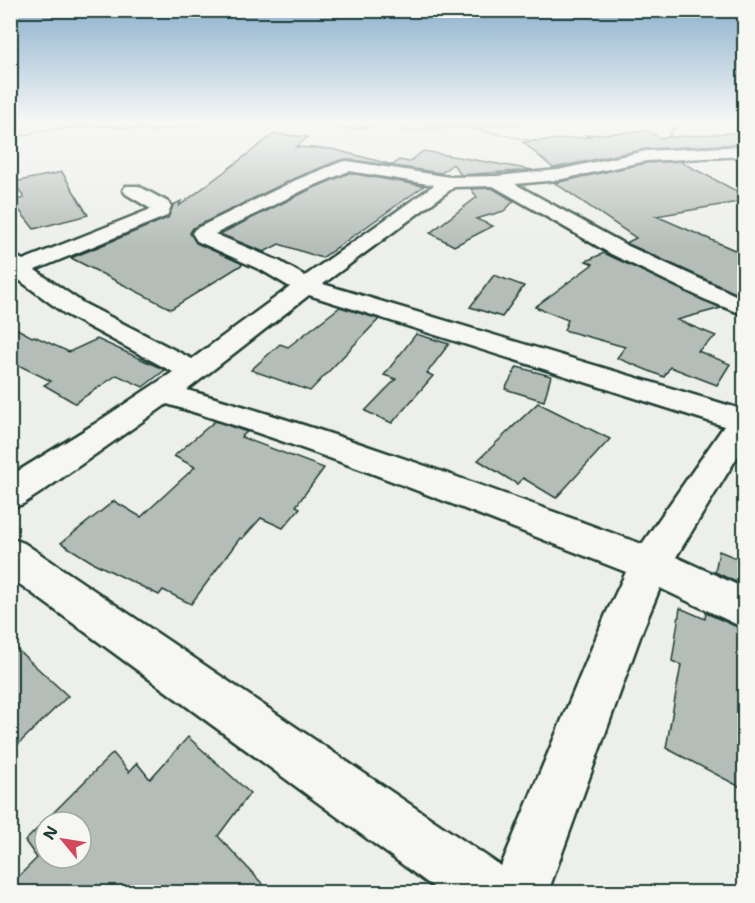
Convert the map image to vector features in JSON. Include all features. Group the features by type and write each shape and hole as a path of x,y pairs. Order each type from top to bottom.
{"street":[{"path":"519,892 621,628 650,564 744,421 307,286 271,266 204,237 202,233 302,184 347,166 450,182 497,182 580,171 610,164"},
{"path":"10,494 163,393 365,240 450,182"},
{"path":"497,182 536,206 632,256 744,308"},
{"path":"132,190 161,206 160,212 15,264 36,284 88,317 194,371"},
{"path":"163,393 256,420 379,462 650,564 744,608"},
{"path":"10,555 488,892"}],"building":[{"path":"234,164 330,164 295,178 193,228 190,233 196,243 243,264 171,309 71,258 168,218 173,205 181,201 179,206"},
{"path":"382,164 453,164 441,173"},
{"path":"453,164 499,164 533,170 461,175"},
{"path":"549,164 572,164 553,168"},
{"path":"641,164 685,164 744,195 744,201 656,216 744,254 744,297 626,243 636,238 555,183"},
{"path":"62,172 88,215 34,229 12,201 24,198 14,182"},
{"path":"349,173 424,186 322,258 279,244 264,252 220,234 309,190"},
{"path":"492,188 514,201 504,211 476,219 493,226 454,246 430,233 477,197 471,189"},
{"path":"604,253 721,308 677,320 716,336 698,351 730,364 717,385 670,367 664,377 617,358 625,347 564,330 568,320 535,307 593,264 586,261"},
{"path":"494,275 524,286 502,317 470,307"},
{"path":"340,307 379,319 310,391 251,370 280,344 288,347"},
{"path":"10,325 69,352 97,339 165,370 143,387 117,375 75,403 44,385 51,381 10,361"},
{"path":"416,334 449,344 427,373 433,376 392,423 365,411 396,379 384,375"},
{"path":"517,367 551,376 544,401 505,389"},
{"path":"538,403 610,439 556,498 523,478 517,484 478,460"},
{"path":"215,421 247,432 241,437 324,468 296,506 300,508 283,528 261,518 242,539 240,538 191,604 163,590 159,595 92,562 61,543 114,501 141,517 195,467 174,456"},
{"path":"719,551 744,561 744,586 715,572"},
{"path":"680,608 705,619 706,613 744,630 744,789 666,748 681,665 672,661"},
{"path":"10,643 68,696 10,752"},
{"path":"188,737 250,793 218,836 270,892 10,892 10,885 33,862 33,870 93,870 93,810 56,810 113,753 129,772 137,763 150,779"},
{"path":"33,833 33,852 25,841"}]}
